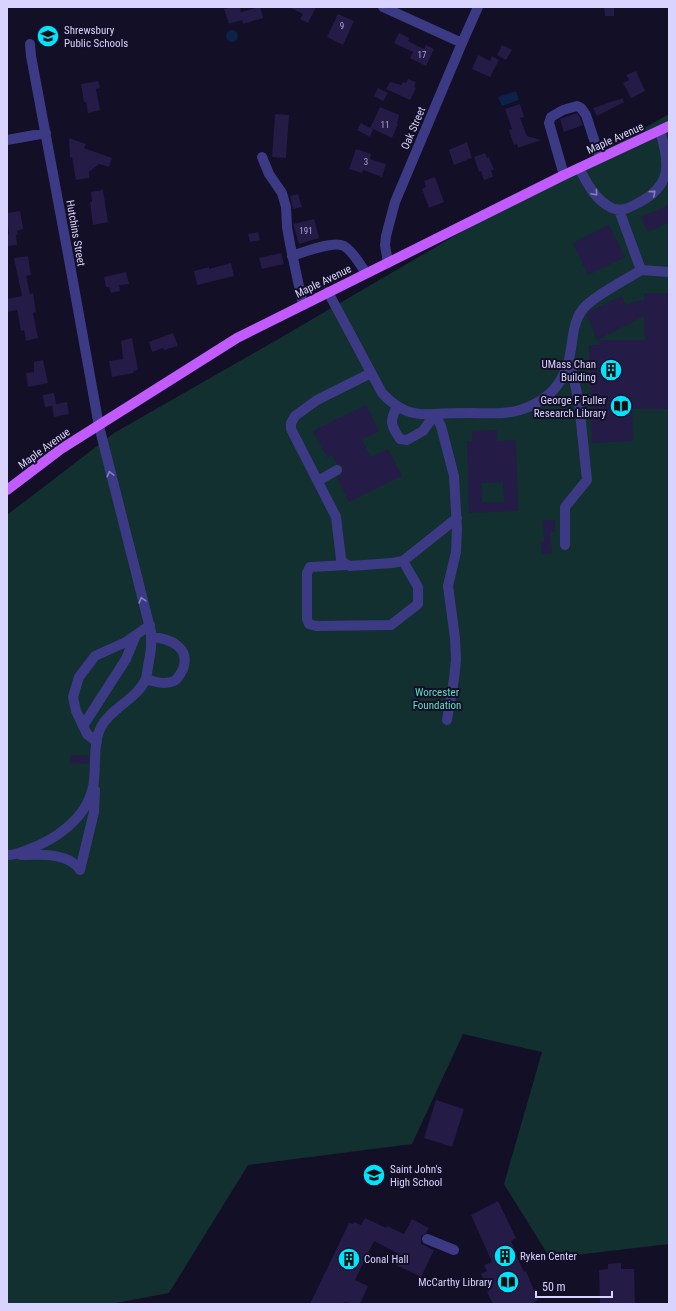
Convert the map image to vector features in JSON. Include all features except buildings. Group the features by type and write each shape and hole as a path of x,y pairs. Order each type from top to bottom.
{"main road":[{"name":"Maple Avenue","path":"7,490 56,453 237,338 564,175 669,126"}],"street":[{"path":"383,7 462,43"},
{"name":"Oak Street","path":"388,263 386,239 393,207 478,7"},
{"name":"Hutchins Street","path":"30,44 98,426 150,625 151,649 146,679"},
{"path":"564,175 549,123 551,117 563,110 577,106 584,111 600,158"},
{"path":"579,168 596,196 611,207 619,210 632,206 658,190 664,179 667,166 664,144 660,131"},
{"path":"7,140 46,133"},
{"path":"262,157 269,174 282,194 286,207 287,227 292,256 303,305"},
{"path":"619,210 641,270"},
{"path":"292,256 320,247 335,245 344,246 352,253 366,274"},
{"path":"328,292 382,393 397,407 411,412 436,414 497,414 530,406 539,402 556,388 562,379 569,359 574,329 583,309 605,292 641,270 669,272"},
{"path":"565,545 565,507 587,480 579,403 569,359"},
{"path":"348,565 345,564 342,559 336,516 291,429 291,423 295,416 318,400 371,373"},
{"path":"397,407 392,416 392,427 400,439 407,440 423,431 436,414"},
{"path":"436,414 441,426 454,476 457,518 456,550 448,586 455,638 456,666 447,720"},
{"path":"318,481 337,470"},
{"path":"403,561 418,587 418,604 391,625 316,626 309,624 307,619 307,573 310,568 348,565 360,566 403,561 457,518"},
{"path":"97,742 87,734 76,711 73,697 79,677 95,656 126,642 150,625"},
{"path":"83,726 126,659 136,635"},
{"path":"12,855 61,857 70,860 80,870 94,812 94,783 97,742 100,729 106,720 138,692 146,679 161,683 174,681 181,674 184,662 183,653 177,645 163,638 151,637"},
{"path":"12,855 44,843 65,829 86,804 94,783"},
{"path":"427,1239 454,1250"}],"green space":[{"name":"Worcester Foundation","path":"669,114 669,1244 550,1258 504,1184 542,1052 463,1034 412,1144 248,1165 169,1293 110,1304 7,1304 7,515 114,433 463,231"}],"water":[{"path":"230,30 234,30 238,36 234,42 230,42 226,38 226,34"},
{"path":"516,91 519,100 502,106 498,97"}],"place":[{"name":"Shrewsbury Public Schools","path":"48,36"},
{"name":"UMass Chan Building","path":"611,370"},
{"name":"George F Fuller Research Library","path":"621,406"},
{"name":"Saint John's High School","path":"374,1175"},
{"name":"Ryken Center","path":"505,1256"},
{"name":"Conal Hall","path":"349,1259"},
{"name":"McCarthy Library","path":"508,1282"}]}
